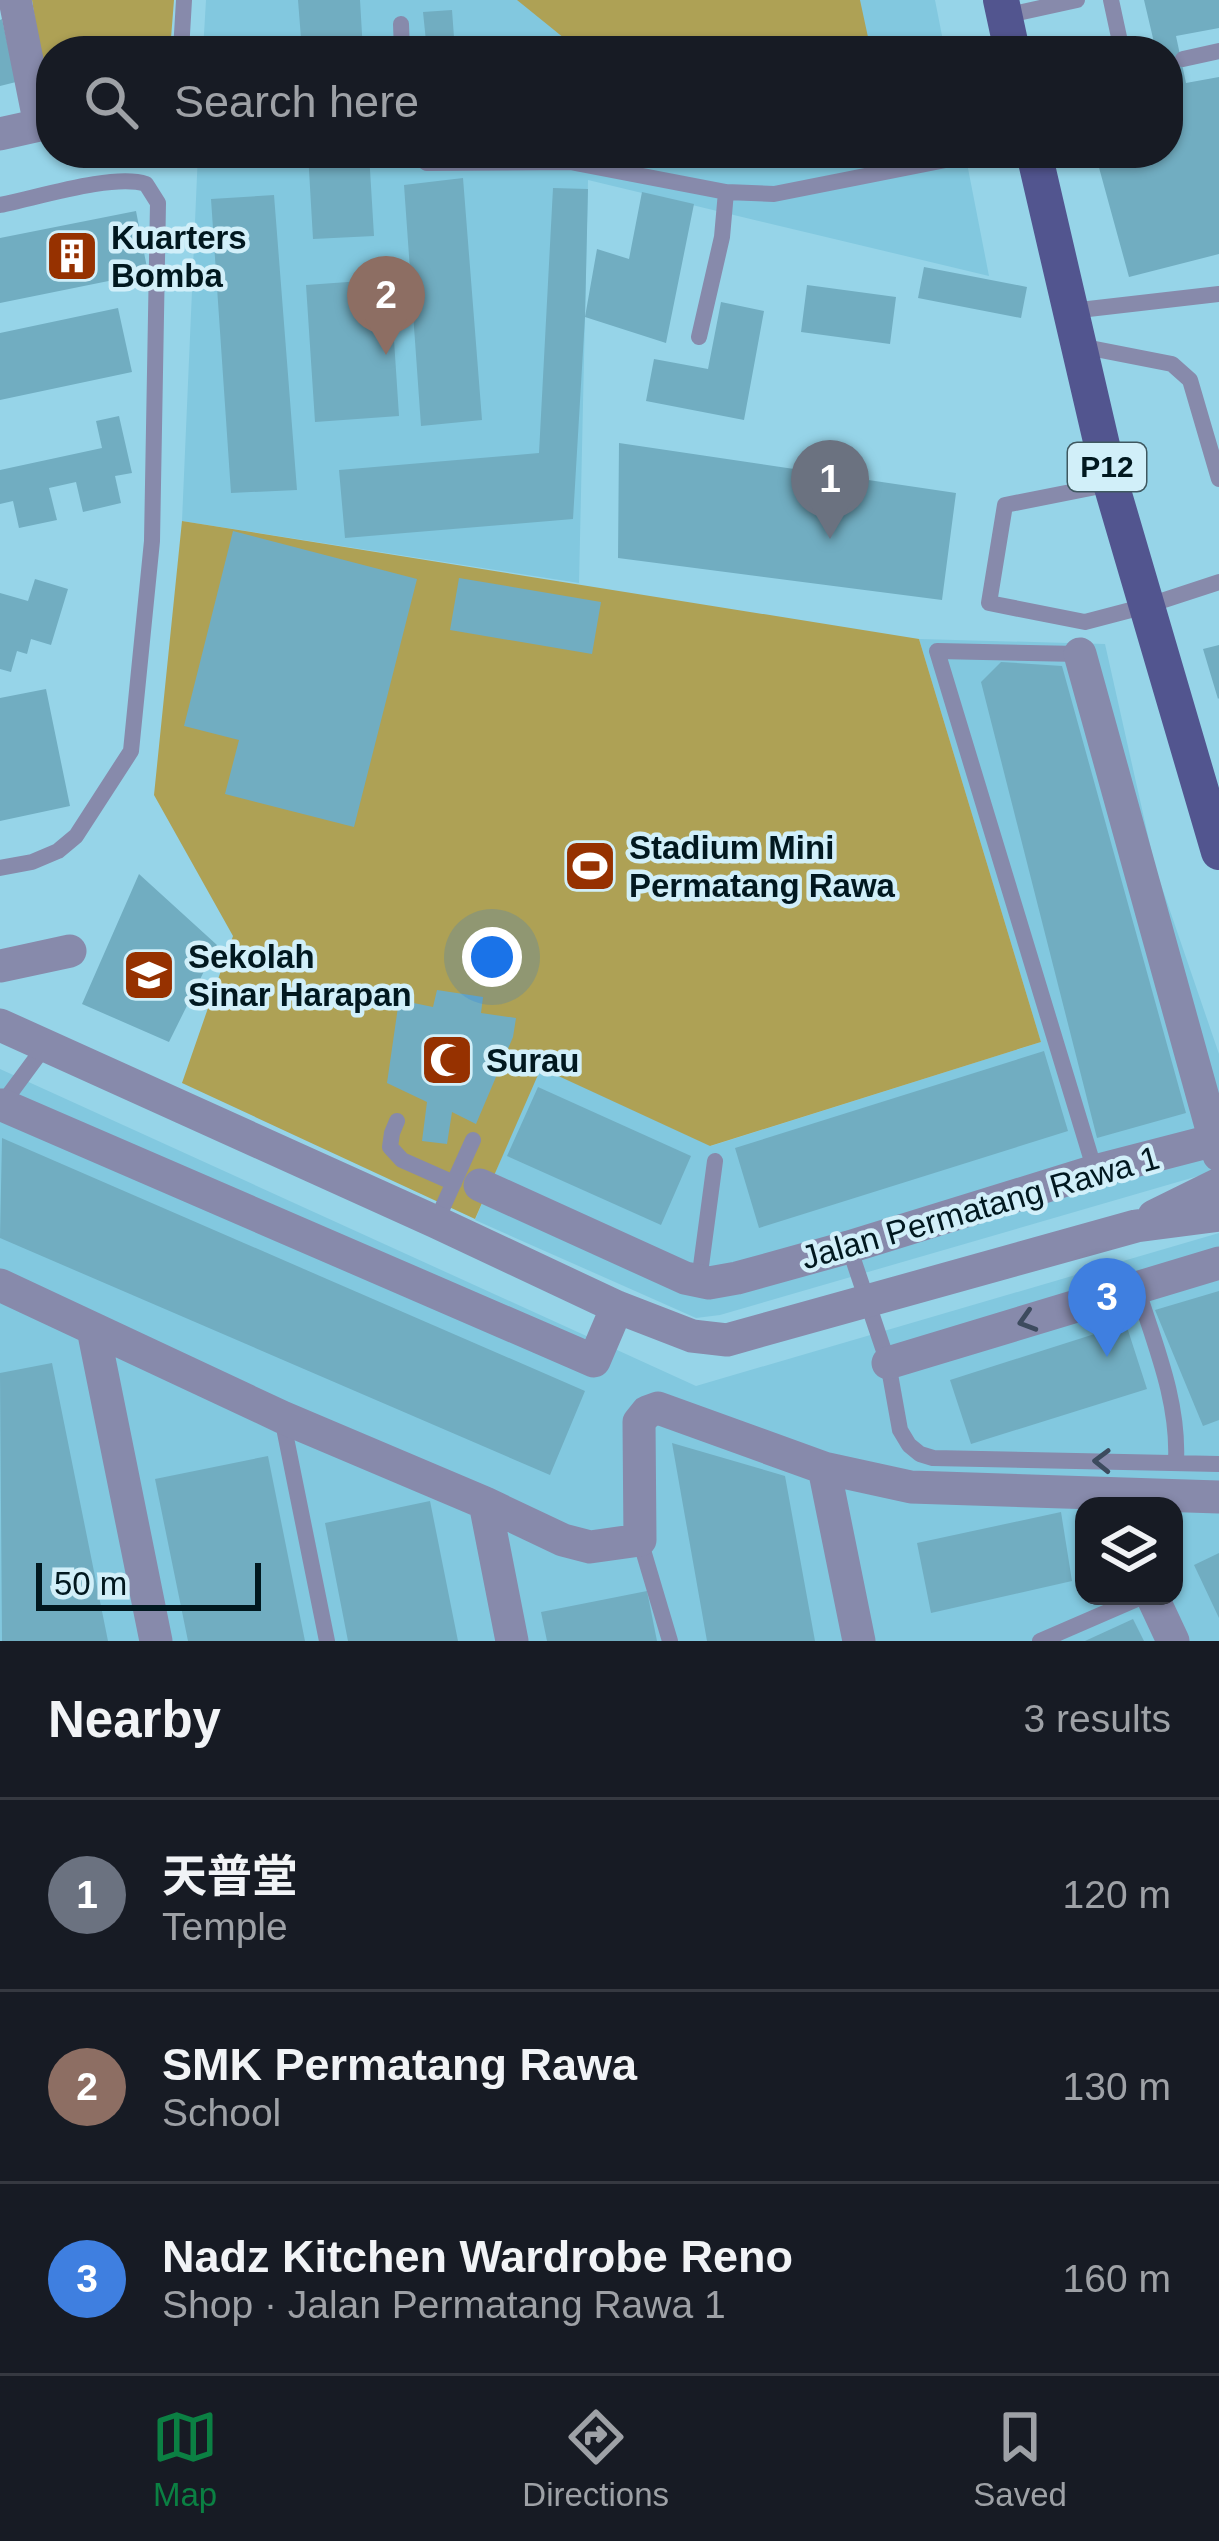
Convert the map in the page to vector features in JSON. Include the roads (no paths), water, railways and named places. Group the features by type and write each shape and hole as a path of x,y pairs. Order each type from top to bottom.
{"main road":[{"name":"P12","path":"1037,168 1111,484 1219,852"}],"street":[{"path":"15,0 36,84"},
{"path":"0,134 36,126"},
{"name":"Jalan Permatang Rawa 1","path":"699,1281 737,1278 849,1247 1095,1171 1217,1147 1080,654"},
{"path":"0,966 70,951"},
{"name":"Jalan Permatang Rawa 1","path":"0,1025 617,1307 692,1336 727,1340 1136,1226 1219,1215"},
{"path":"1,1107 595,1360 617,1307"},
{"path":"467,1184 699,1281"},
{"name":"Jalan Permatang Rawa 1","path":"1136,1226 1219,1184"},
{"path":"583,1290 605,1241"},
{"path":"888,1363 1219,1263"},
{"path":"0,1285 282,1417 563,1540 590,1546 640,1540 639,1422 658,1408 824,1468 910,1487 1075,1498"},
{"path":"93,1329 156,1641"},
{"path":"824,1468 859,1641"},
{"path":"1183,1498 1219,1497"},
{"path":"485,1503 512,1641"},
{"path":"1153,1605 1173,1641"}],"lane":[{"path":"182,36 184,0"},
{"path":"1006,22 1078,0"},
{"path":"1111,0 1119,36"},
{"path":"400,24 401,36"},
{"path":"1183,59 1219,51"},
{"path":"600,168 726,193 774,194 905,168"},
{"path":"0,205 134,180 146,184 158,203 152,541 131,751 76,836 58,851 32,862 0,868"},
{"path":"699,337 722,237 726,193"},
{"path":"1073,328 1219,294"},
{"path":"1073,328 1183,372 1190,380 1219,479"},
{"path":"1111,484 1005,505 989,603 1084,622 1219,581"},
{"path":"1080,654 937,651 1095,1171"},
{"path":"1,1107 45,1046"},
{"path":"398,1121 390,1148 402,1160 467,1184"},
{"path":"436,1222 467,1184 472,1140"},
{"path":"699,1281 715,1161"},
{"path":"849,1247 888,1363 899,1430 920,1454 933,1458 1219,1463"},
{"path":"1137,1288 1173,1404 1176,1462"},
{"path":"282,1417 327,1641"},
{"path":"640,1540 670,1641"},
{"path":"1040,1641 1126,1605"}],"place":[{"name":"Kuarters Bomba","path":"72,256"},
{"name":"SMK Permatang Rawa","path":"386,355"},
{"name":"天普堂","path":"830,539"},
{"name":"Stadium Mini Permatang Rawa","path":"590,866"},
{"name":"Sekolah Sinar Harapan","path":"149,975"},
{"name":"Surau","path":"447,1060"},
{"name":"Nadz Kitchen Wardrobe Reno","path":"1107,1357"}]}
